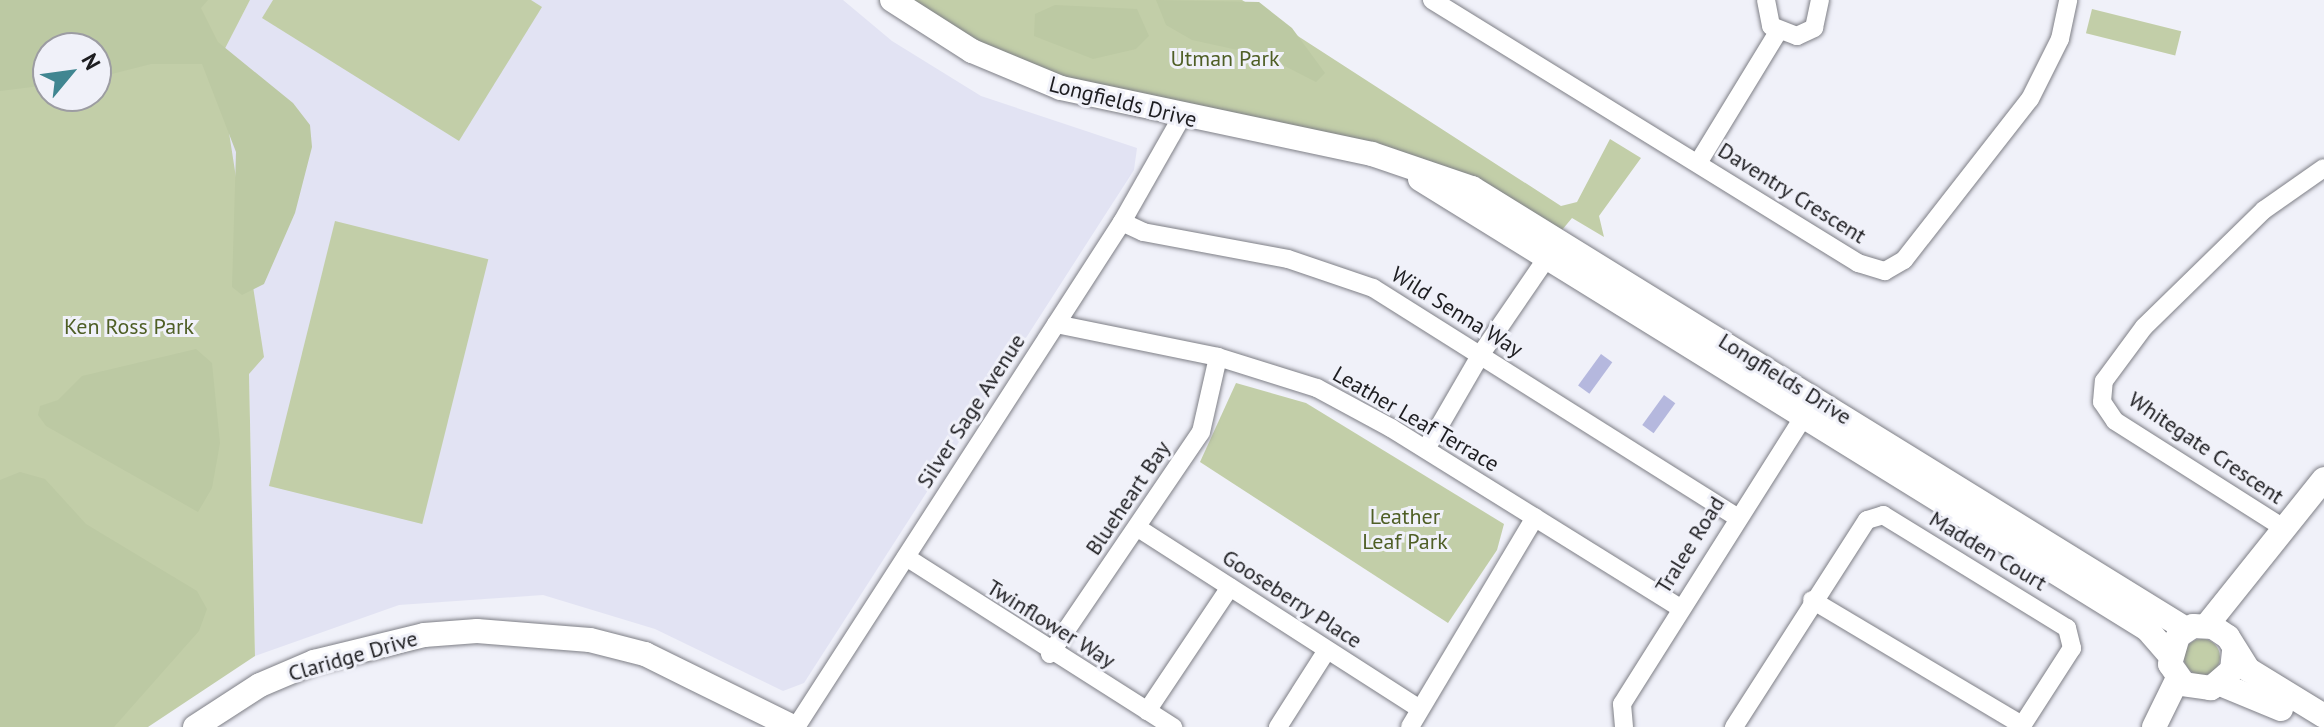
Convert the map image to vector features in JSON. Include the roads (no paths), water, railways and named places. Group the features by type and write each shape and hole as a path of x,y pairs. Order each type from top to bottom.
{"street":[{"name":"Longfields Drive","path":"892,0 941,35 1017,72 1181,118 1372,154 1553,249 1815,399 2232,647"},
{"name":"Daventry Crescent","path":"1432,0 1858,263 1885,271 1904,260 2030,99 2060,39 2068,0"},
{"path":"1766,0 1767,18 1778,32 1797,36 1814,28 1820,0"},
{"path":"1698,163 1778,32"},
{"name":"Silver Sage Avenue","path":"794,727 1122,222 1181,118"},
{"name":"Whitegate Crescent","path":"2282,527 2115,421 2102,402 2103,392 2144,327 2202,267 2264,210 2324,168"},
{"name":"Wild Senna Way","path":"1122,222 1143,232 1335,272 1481,354 1735,516"},
{"name":"Longfields Drive","path":"1553,249 1801,420 2147,629 2174,666 2211,687"},
{"path":"1426,449 1481,354 1553,249"},
{"name":"Leather Leaf Terrace","path":"1056,324 1218,357 1317,388 1426,449 1679,607"},
{"name":"Blueheart Bay","path":"1050,654 1201,432 1218,357"},
{"name":"Tralee Road","path":"1623,725 1622,704 1679,607 1735,516 1815,399"},
{"path":"2154,727 2174,666 2196,627 2264,555 2282,527 2324,479"},
{"name":"Madden Court","path":"1734,727 1812,600 1867,520 1883,515 2067,628 2072,648 2021,726 1812,600"},
{"path":"1410,727 1535,517"},
{"name":"Gooseberry Place","path":"1138,528 1420,709"},
{"path":"2165,727 2232,670 2232,647 2264,555"},
{"name":"Twinflower Way","path":"906,557 1050,654 1173,727"},
{"path":"1147,711 1230,587"},
{"name":"Claridge Drive","path":"195,727 260,685 314,662 424,635 477,631 590,640 645,654 745,698 794,727"},
{"path":"2232,647 2257,676 2324,716"},
{"path":"1278,727 1327,650"},
{"path":"2211,687 2250,692 2311,727"}],"park label":[{"name":"Utman Park","path":"1225,59"},
{"name":"Ken Ross Park","path":"129,327"},
{"name":"Leather Leaf Park","path":"1405,528"}]}
